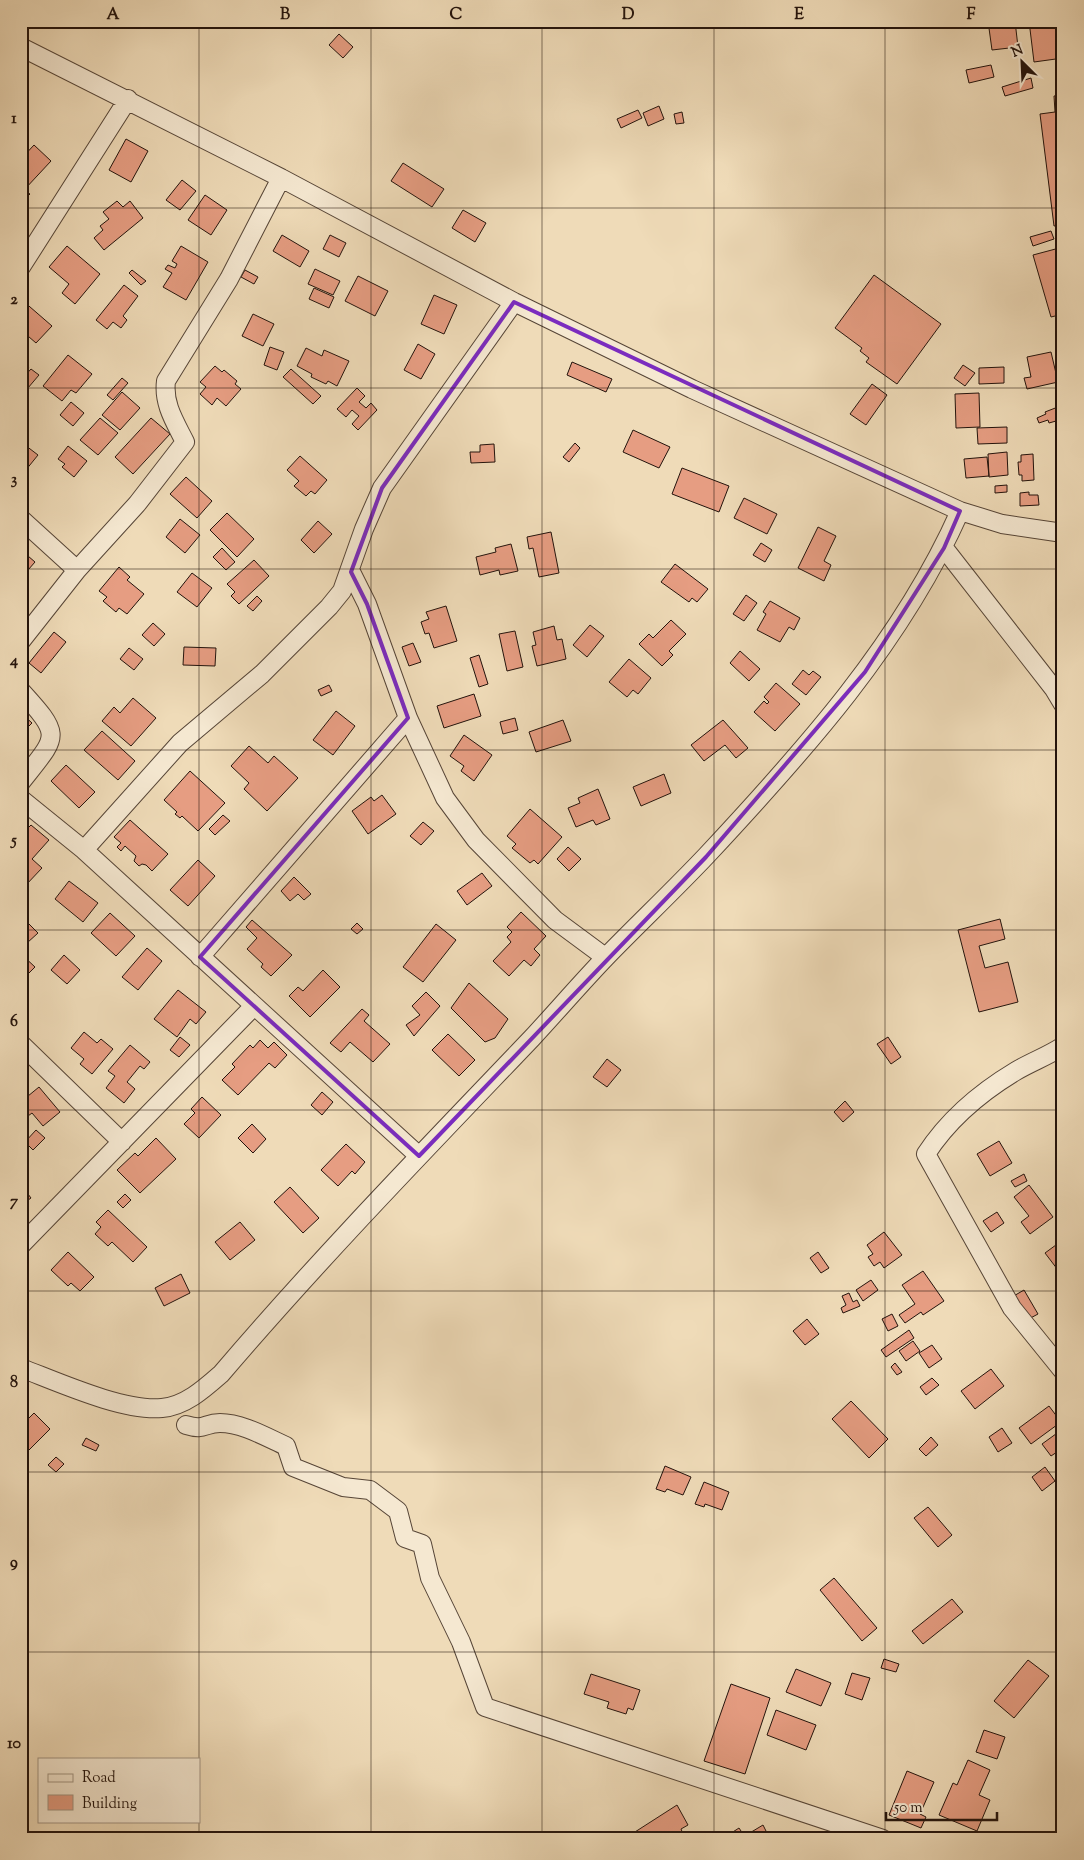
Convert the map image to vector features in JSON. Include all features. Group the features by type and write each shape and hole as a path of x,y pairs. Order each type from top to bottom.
{"street":[{"path":"21,46 281,178 514,302 692,388 960,511 1002,524 1063,533"},
{"path":"21,268 128,99"},
{"path":"21,640 77,570 136,504 185,442 168,408 164,394 166,381 229,279 281,178"},
{"path":"84,850 180,743 262,674 323,613 342,591 351,572 364,529 382,488 514,302"},
{"path":"21,1368 71,1387 132,1405 162,1408 197,1394 221,1374 364,1212 605,958 706,857 797,754 865,672 893,634 944,548 960,511"},
{"path":"21,518 77,570"},
{"path":"944,548 1063,704"},
{"path":"351,572 367,604 408,718 441,791 476,840 555,920 605,958"},
{"path":"21,691 46,718 53,735 49,747 21,782"},
{"path":"200,957 408,718"},
{"path":"21,799 84,850 253,1007 419,1156"},
{"path":"21,1245 253,1007"},
{"path":"21,1044 122,1142"},
{"path":"1063,1046 1016,1071 984,1094 952,1120 926,1154 1012,1308 1063,1372"},
{"path":"186,1425 198,1429 219,1423 249,1430 286,1446 293,1468 343,1487 370,1490 398,1512 405,1538 422,1544 430,1578 461,1642 484,1707 883,1839"}],"highlighted area":[{"path":"514,302 960,511 944,548 865,672 706,857 419,1156 200,957 408,718 367,604 351,572 382,488"}],"building":[{"path":"988,21 1015,21 1018,47 992,50"},
{"path":"1029,21 1063,21 1063,58 1034,62"},
{"path":"339,34 353,47 343,58 329,45"},
{"path":"991,65 994,77 969,83 966,70"},
{"path":"1031,78 1033,88 1005,96 1002,87"},
{"path":"1063,95 1063,225 1054,226 1040,114 1055,112 1054,96"},
{"path":"659,106 664,119 648,126 643,113"},
{"path":"638,110 642,118 621,128 617,119"},
{"path":"682,112 684,123 676,124 674,114"},
{"path":"126,139 148,151 131,182 109,170"},
{"path":"34,145 51,161 24,190 30,194 21,203 21,159"},
{"path":"403,163 444,189 432,207 391,181"},
{"path":"182,180 196,191 180,210 166,200"},
{"path":"205,195 227,210 211,235 188,220"},
{"path":"117,201 123,207 130,201 143,218 104,250 94,238 103,230 100,226 109,219 103,212"},
{"path":"463,210 486,223 475,242 452,228"},
{"path":"1051,231 1054,239 1033,246 1030,237"},
{"path":"282,235 309,251 300,267 273,251"},
{"path":"330,235 346,243 339,257 323,249"},
{"path":"67,246 100,274 75,304 62,293 69,284 49,267"},
{"path":"181,246 208,262 186,300 163,287 172,273 165,269 168,265 175,268 177,264 172,261"},
{"path":"1063,247 1063,314 1051,317 1033,255"},
{"path":"315,269 340,281 333,295 308,284"},
{"path":"132,270 146,281 141,285 129,273"},
{"path":"245,270 258,277 254,284 241,277"},
{"path":"874,275 941,324 897,384 866,362 869,358 860,351 862,348 835,328"},
{"path":"358,276 388,291 375,316 345,301"},
{"path":"124,285 138,296 123,316 127,320 121,328 113,322 107,329 96,320"},
{"path":"314,288 334,297 329,308 309,299"},
{"path":"434,295 457,305 444,334 421,324"},
{"path":"22,300 52,326 36,343 21,330"},
{"path":"253,314 274,324 263,346 242,336"},
{"path":"418,344 435,354 421,379 404,370"},
{"path":"270,347 284,352 277,370 264,365"},
{"path":"306,348 322,356 324,350 349,361 337,386 328,381 326,384 311,377 312,374 297,366"},
{"path":"1051,352 1058,382 1027,389 1024,378 1031,377 1027,357"},
{"path":"68,355 92,374 76,393 71,390 62,401 43,386"},
{"path":"21,360 29,367 21,376"},
{"path":"572,362 612,379 606,392 567,375"},
{"path":"963,365 975,373 965,386 954,378"},
{"path":"215,366 222,372 224,370 237,381 235,384 241,389 226,406 217,398 212,405 200,394 206,387 200,382"},
{"path":"1004,367 1004,383 979,384 979,368"},
{"path":"31,369 39,375 22,395 21,380"},
{"path":"291,369 321,396 313,404 283,377"},
{"path":"122,378 128,383 113,400 107,395"},
{"path":"872,384 887,395 866,425 850,414"},
{"path":"357,388 365,396 359,402 366,408 371,403 377,410 358,430 352,424 359,416 352,410 346,417 337,409"},
{"path":"122,392 140,408 120,430 102,415"},
{"path":"979,393 980,427 956,428 955,394"},
{"path":"71,402 84,413 73,426 60,415"},
{"path":"1063,405 1063,419 1049,423 1048,420 1039,423 1037,418 1046,414 1045,412"},
{"path":"100,418 118,433 98,455 80,440"},
{"path":"151,418 170,434 133,474 115,457"},
{"path":"1007,427 1007,443 978,444 977,428"},
{"path":"633,430 670,447 659,468 623,452"},
{"path":"21,442 38,455 21,476"},
{"path":"575,443 580,448 569,462 563,457"},
{"path":"494,444 495,462 471,463 470,452 480,452 480,445"},
{"path":"68,446 87,461 74,477 62,467 65,464 58,459"},
{"path":"1007,452 1008,475 989,477 988,454"},
{"path":"1033,454 1034,480 1022,481 1022,475 1019,475 1018,462 1021,462 1021,455"},
{"path":"300,456 327,480 315,494 311,491 306,496 294,486 299,481 287,470"},
{"path":"987,457 989,476 966,478 964,459"},
{"path":"682,468 729,486 719,512 672,494"},
{"path":"186,477 212,501 197,518 170,494"},
{"path":"1007,485 1007,492 995,493 995,486"},
{"path":"1029,492 1029,495 1038,495 1039,505 1020,506 1020,493"},
{"path":"744,498 777,514 767,534 734,518"},
{"path":"227,513 254,539 237,557 210,530"},
{"path":"180,519 200,535 185,553 166,537"},
{"path":"318,521 332,534 314,553 301,540"},
{"path":"818,527 836,536 824,561 831,565 824,581 798,568"},
{"path":"551,532 559,573 539,577 533,548 529,549 527,537"},
{"path":"761,543 772,550 765,562 753,555"},
{"path":"511,544 518,571 500,575 499,570 480,575 476,557 496,552 495,548"},
{"path":"222,548 235,562 226,570 213,557"},
{"path":"21,550 35,562 21,578"},
{"path":"254,560 269,576 239,604 231,596 235,592 227,584"},
{"path":"675,564 708,589 697,602 692,598 689,602 661,582"},
{"path":"119,567 130,577 127,580 144,594 127,614 119,608 116,612 103,601 107,597 99,591"},
{"path":"192,573 212,588 197,607 177,592"},
{"path":"746,595 757,603 744,621 733,614"},
{"path":"257,596 262,601 253,611 247,606"},
{"path":"770,601 800,618 794,630 789,627 780,642 757,630 766,614 763,612"},
{"path":"446,606 457,641 434,648 429,633 425,634 421,622 429,619 426,612"},
{"path":"671,620 686,634 669,651 673,655 662,666 639,644 649,634 653,638"},
{"path":"153,623 165,634 154,646 142,635"},
{"path":"590,625 604,636 587,657 573,645"},
{"path":"554,626 557,640 562,639 566,659 537,666 532,646 536,645 533,632"},
{"path":"515,631 523,667 507,671 499,634"},
{"path":"54,632 66,642 41,673 29,663"},
{"path":"413,643 421,662 409,666 402,647"},
{"path":"184,647 216,648 215,666 183,665"},
{"path":"129,648 143,659 134,670 120,659"},
{"path":"740,651 760,669 749,681 730,663"},
{"path":"479,655 488,684 479,687 470,658"},
{"path":"629,659 651,678 638,694 633,690 627,697 609,682"},
{"path":"803,670 809,675 813,671 821,677 806,695 792,684"},
{"path":"776,683 800,704 775,731 754,712 764,701 767,704 769,702 764,697"},
{"path":"329,685 332,691 321,696 318,690"},
{"path":"474,694 481,716 444,728 437,706"},
{"path":"133,698 156,718 131,746 102,721 114,707 120,713"},
{"path":"336,711 355,726 333,755 313,740"},
{"path":"21,713 32,723 21,734"},
{"path":"515,718 518,730 503,734 500,722"},
{"path":"563,720 571,741 536,752 529,732"},
{"path":"723,720 748,748 736,758 725,745 704,761 691,745"},
{"path":"102,731 135,761 118,780 84,750"},
{"path":"464,735 492,755 474,781 461,771 464,766 450,756"},
{"path":"249,746 268,763 274,756 298,778 267,811 244,789 249,783 231,766"},
{"path":"66,765 95,792 79,808 51,781"},
{"path":"190,771 225,803 198,831 182,816 180,818 175,814 177,812 164,800"},
{"path":"664,774 671,793 641,806 633,787"},
{"path":"598,789 610,819 596,825 593,820 576,827 568,808 580,803 578,798"},
{"path":"382,795 396,814 368,834 352,811 371,797 374,801"},
{"path":"530,809 562,837 538,864 534,860 530,863 512,848 516,844 507,836"},
{"path":"223,815 230,821 215,835 209,829"},
{"path":"130,820 168,854 152,871 146,865 142,864 139,866 134,861 136,856 125,846 121,851 117,847 121,843 114,837"},
{"path":"423,822 434,831 421,845 410,836"},
{"path":"31,825 49,840 32,859 42,868 25,886 21,883 21,835"},
{"path":"568,847 581,859 569,871 557,859"},
{"path":"198,860 215,876 188,906 170,890"},
{"path":"482,873 492,886 467,905 457,891"},
{"path":"294,877 311,894 304,900 298,894 290,901 281,891"},
{"path":"69,881 98,903 83,922 55,899"},
{"path":"521,912 546,936 534,949 540,955 531,966 524,960 509,976 493,961 511,942 507,937 512,932 507,927"},
{"path":"110,913 135,936 116,956 91,933"},
{"path":"1000,919 1005,939 979,946 985,968 1008,962 1018,1002 979,1012 958,930"},
{"path":"25,920 38,933 27,943 21,937 21,923"},
{"path":"252,920 292,955 271,976 261,967 263,964 247,949 257,938 246,927"},
{"path":"357,923 363,929 357,934 351,929"},
{"path":"436,924 456,940 423,982 403,967"},
{"path":"147,948 162,961 138,990 122,977"},
{"path":"21,954 35,967 21,981"},
{"path":"64,955 80,970 67,984 51,970"},
{"path":"323,970 340,987 310,1017 289,996 298,987 303,991"},
{"path":"469,983 508,1019 495,1038 485,1042 451,1008"},
{"path":"178,990 206,1012 196,1024 190,1019 177,1037 154,1019"},
{"path":"426,992 440,1006 414,1036 406,1025 420,1015 412,1006"},
{"path":"362,1009 369,1015 364,1021 390,1044 373,1062 350,1042 341,1052 330,1043"},
{"path":"84,1032 97,1043 101,1039 113,1049 92,1074 80,1064 84,1059 71,1048"},
{"path":"448,1034 475,1060 459,1076 432,1050"},
{"path":"180,1037 190,1045 179,1057 170,1050"},
{"path":"888,1037 901,1057 891,1064 877,1044"},
{"path":"260,1040 268,1048 274,1042 287,1055 275,1068 269,1063 238,1095 222,1080 235,1067 232,1064 250,1045 253,1048"},
{"path":"130,1045 150,1062 144,1069 140,1066 127,1082 135,1089 124,1103 106,1088 115,1076 108,1071"},
{"path":"607,1059 621,1070 607,1087 593,1077"},
{"path":"39,1087 60,1112 43,1126 32,1113 28,1116 23,1111 27,1107 22,1101"},
{"path":"322,1092 333,1102 322,1115 311,1105"},
{"path":"202,1097 221,1115 199,1138 184,1124 195,1113 191,1109"},
{"path":"845,1101 854,1112 843,1122 834,1112"},
{"path":"252,1124 266,1139 253,1153 238,1138"},
{"path":"36,1130 45,1138 33,1150 25,1142"},
{"path":"156,1138 176,1159 140,1193 117,1170 135,1153 138,1156"},
{"path":"999,1141 1012,1163 990,1176 977,1154"},
{"path":"346,1144 365,1162 355,1174 352,1171 338,1186 321,1170"},
{"path":"1024,1174 1027,1181 1015,1187 1011,1181"},
{"path":"21,1185 31,1198 21,1205"},
{"path":"1029,1185 1053,1217 1030,1234 1021,1222 1029,1216 1014,1197"},
{"path":"290,1187 319,1218 303,1233 274,1202"},
{"path":"125,1194 131,1200 123,1208 117,1202"},
{"path":"108,1210 147,1247 133,1262 112,1242 108,1246 95,1234 101,1227 96,1222"},
{"path":"997,1212 1004,1223 991,1232 983,1221"},
{"path":"240,1222 255,1240 230,1260 215,1242"},
{"path":"884,1232 902,1255 884,1268 880,1262 874,1266 868,1257 873,1254 867,1245"},
{"path":"1060,1242 1063,1245 1063,1272 1061,1274 1045,1253"},
{"path":"68,1252 94,1277 80,1291 71,1283 68,1286 51,1270"},
{"path":"818,1252 829,1268 821,1273 810,1258"},
{"path":"923,1271 944,1301 923,1315 921,1312 905,1323 899,1315 915,1304 902,1285"},
{"path":"181,1274 190,1293 164,1306 155,1288"},
{"path":"871,1280 878,1290 863,1301 856,1290"},
{"path":"1024,1290 1038,1314 1025,1321 1012,1297"},
{"path":"849,1293 853,1302 857,1300 860,1306 843,1313 841,1308 846,1305 842,1296"},
{"path":"892,1314 898,1326 888,1331 882,1319"},
{"path":"807,1319 819,1334 805,1345 793,1331"},
{"path":"909,1330 914,1338 886,1357 881,1350"},
{"path":"913,1341 920,1351 906,1361 899,1351"},
{"path":"932,1345 942,1359 929,1368 919,1353"},
{"path":"895,1363 902,1372 897,1375 891,1367"},
{"path":"991,1369 1004,1386 975,1409 961,1391"},
{"path":"932,1378 939,1385 926,1395 920,1387"},
{"path":"851,1401 888,1439 869,1458 832,1419"},
{"path":"1049,1406 1061,1422 1031,1444 1019,1428"},
{"path":"34,1413 50,1429 29,1450 21,1442 21,1426"},
{"path":"1002,1428 1012,1443 998,1452 989,1437"},
{"path":"1060,1431 1063,1435 1063,1448 1051,1456 1042,1444"},
{"path":"931,1437 938,1445 926,1456 919,1449"},
{"path":"86,1438 99,1445 96,1451 82,1445"},
{"path":"56,1457 64,1464 56,1472 48,1465"},
{"path":"665,1466 691,1477 683,1495 667,1489 665,1492 656,1489"},
{"path":"1045,1467 1055,1481 1042,1491 1032,1477"},
{"path":"704,1482 729,1492 722,1510 705,1504 704,1507 695,1504"},
{"path":"928,1507 952,1535 938,1547 914,1518"},
{"path":"834,1578 877,1628 862,1641 820,1590"},
{"path":"952,1599 963,1612 923,1644 912,1631"},
{"path":"884,1659 899,1664 896,1672 881,1668"},
{"path":"1028,1660 1049,1676 1014,1718 994,1701"},
{"path":"796,1669 831,1683 821,1706 786,1692"},
{"path":"852,1673 870,1678 862,1700 845,1694"},
{"path":"591,1674 640,1690 633,1710 628,1708 626,1714 607,1708 609,1702 584,1694"},
{"path":"731,1684 770,1698 745,1774 704,1761"},
{"path":"776,1710 816,1725 806,1750 767,1735"},
{"path":"984,1730 1005,1737 997,1759 976,1752"},
{"path":"968,1760 990,1770 979,1795 990,1800 977,1831 939,1815 953,1783 957,1785"},
{"path":"907,1771 934,1782 920,1814 926,1817 921,1828 889,1815"},
{"path":"677,1805 688,1825 681,1829 683,1834 670,1839 624,1839"},
{"path":"763,1825 770,1839 744,1839 743,1837"},
{"path":"739,1828 743,1834 737,1839 722,1839"}]}
